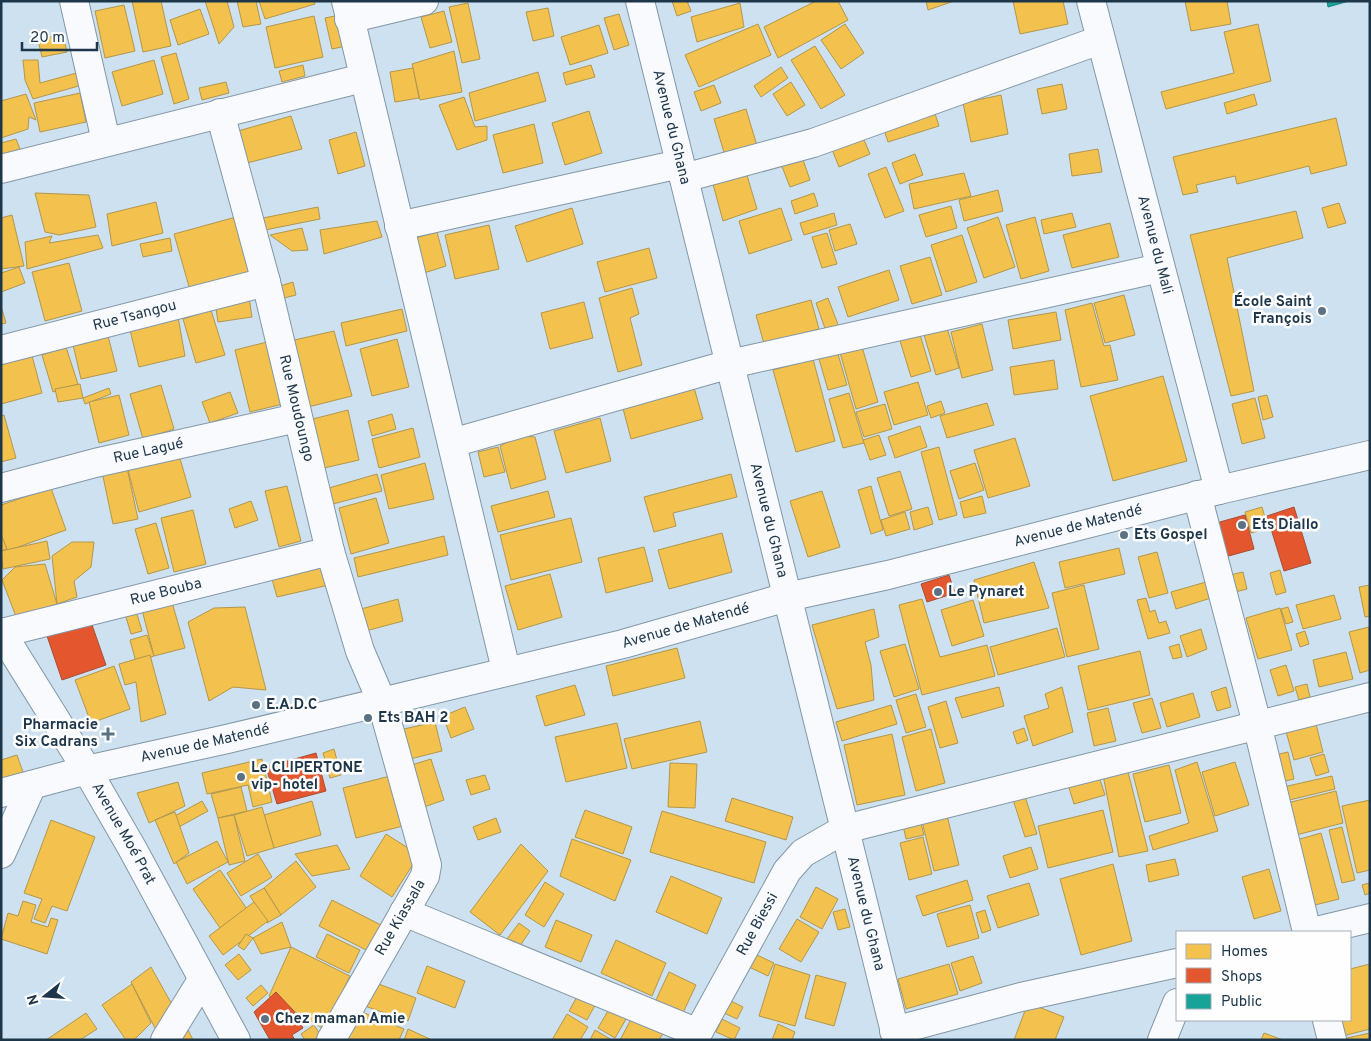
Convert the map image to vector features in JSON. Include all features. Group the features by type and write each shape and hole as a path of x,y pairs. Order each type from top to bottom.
{"street":[{"path":"424,1 347,10 506,670"},
{"name":"Avenue du Ghana","path":"640,1 896,1035"},
{"name":"Avenue du Mali","path":"1091,1 1160,268 1257,724 1307,931"},
{"path":"81,3 106,141"},
{"path":"399,226 682,171 813,143 1100,40"},
{"path":"1,169 106,141 363,78"},
{"name":"Rue Moudoungo","path":"220,113 266,282 330,550 360,651 381,700"},
{"path":"452,443 730,364 1160,268"},
{"name":"Rue Tsangou","path":"1,350 266,282"},
{"name":"Rue Lagué","path":"1,488 95,463 297,418"},
{"name":"Avenue de Matendé","path":"1,793 87,770 227,739 506,670 623,644 788,598 888,575 1208,492 1370,455"},
{"name":"Rue Bouba","path":"2,633 330,550"},
{"name":"Avenue Moé Prat","path":"2,633 87,770 132,848 236,1040"},
{"name":"Rue Biessi","path":"696,1036 787,872 803,853 845,829 1370,697"},
{"name":"Rue Kiassala","path":"331,1040 425,876 427,865 381,700"},
{"path":"1,854 32,785"},
{"path":"404,912 696,1036"},
{"path":"1316,931 1370,918"},
{"path":"896,1035 1021,997 1176,963"},
{"path":"165,1040 202,980"},
{"path":"1162,1040 1176,1005"},
{"path":"1327,1021 1332,1040"}],"building: Homes":[{"path":"132,1 161,1 171,46 143,52"},
{"path":"205,1 227,1 234,27 219,44"},
{"path":"237,1 256,1 261,24 243,27"},
{"path":"259,1 314,1 315,4 265,19"},
{"path":"672,1 687,1 691,11 677,16"},
{"path":"816,1 838,1 848,20 778,58 764,27"},
{"path":"926,1 954,1 928,10"},
{"path":"1013,1 1063,1 1068,24 1020,34"},
{"path":"1185,1 1227,1 1231,24 1191,31"},
{"path":"468,3 480,59 462,63 449,7"},
{"path":"740,3 744,27 697,42 691,17"},
{"path":"124,5 135,51 105,58 95,11"},
{"path":"548,8 554,36 533,41 526,12"},
{"path":"200,9 209,34 178,45 170,20"},
{"path":"444,11 452,42 430,48 421,17"},
{"path":"619,14 629,45 614,50 604,18"},
{"path":"340,15 346,46 332,49 325,18"},
{"path":"314,16 323,57 275,68 266,27"},
{"path":"758,24 771,55 699,87 685,55"},
{"path":"845,24 864,53 841,69 821,40"},
{"path":"1258,24 1271,81 1166,109 1161,92 1234,73 1224,32"},
{"path":"599,25 608,53 570,65 561,37"},
{"path":"63,34 67,52 42,57 38,40"},
{"path":"815,46 845,95 821,109 791,60"},
{"path":"454,51 462,92 420,100 412,64"},
{"path":"176,53 189,99 174,104 161,57"},
{"path":"23,60 38,60 40,83 80,72 82,85 33,99 25,80"},
{"path":"154,60 163,94 122,106 112,72"},
{"path":"303,65 305,76 282,82 279,71"},
{"path":"591,65 595,77 566,85 563,73"},
{"path":"781,67 788,78 761,97 754,86"},
{"path":"413,68 419,98 395,102 390,72"},
{"path":"538,72 546,101 475,121 469,93"},
{"path":"226,82 229,93 202,100 199,88"},
{"path":"791,82 805,105 787,116 773,94"},
{"path":"1062,84 1067,109 1042,114 1037,89"},
{"path":"714,85 721,103 701,111 694,92"},
{"path":"80,93 86,122 40,132 34,103"},
{"path":"26,94 36,120 29,117 28,129 1,138 1,101"},
{"path":"1254,94 1257,105 1227,114 1224,103"},
{"path":"1001,95 1008,134 971,142 963,103"},
{"path":"464,97 475,127 487,126 487,140 457,150 439,105"},
{"path":"932,104 939,126 888,142 881,120"},
{"path":"746,109 758,149 726,159 714,119"},
{"path":"589,111 602,153 565,165 552,123"},
{"path":"291,116 302,149 247,163 238,131"},
{"path":"1336,118 1347,165 1311,174 1309,166 1237,184 1235,176 1196,185 1198,192 1183,195 1173,157"},
{"path":"534,124 543,163 503,173 493,135"},
{"path":"859,128 870,154 839,167 829,142"},
{"path":"356,132 365,166 338,174 329,140"},
{"path":"16,139 20,149 1,155 1,143"},
{"path":"1098,149 1102,172 1072,176 1069,154"},
{"path":"915,154 923,175 900,184 892,163"},
{"path":"802,157 810,180 790,187 781,164"},
{"path":"743,162 757,209 723,221 710,173"},
{"path":"886,167 904,211 885,218 868,174"},
{"path":"964,173 971,196 914,209 909,184"},
{"path":"998,190 1003,211 964,221 959,200"},
{"path":"35,193 89,195 96,227 59,235 45,232"},
{"path":"814,193 818,206 795,214 791,201"},
{"path":"156,202 163,233 112,246 107,214"},
{"path":"1339,203 1346,223 1328,228 1322,208"},
{"path":"951,206 957,228 926,237 919,215"},
{"path":"318,207 320,219 260,231 258,219"},
{"path":"572,208 583,244 527,262 515,226"},
{"path":"781,208 792,240 749,254 739,221"},
{"path":"1296,211 1303,238 1227,258 1254,391 1231,396 1190,235"},
{"path":"834,213 837,225 804,235 800,223"},
{"path":"1072,213 1076,227 1044,234 1041,220"},
{"path":"12,215 24,266 1,269 1,218"},
{"path":"236,217 252,272 190,290 174,234"},
{"path":"998,217 1015,267 984,278 967,228"},
{"path":"1035,217 1049,271 1021,279 1006,225"},
{"path":"377,221 382,237 324,254 320,230"},
{"path":"1110,223 1119,257 1072,268 1063,235"},
{"path":"850,224 857,244 835,251 829,230"},
{"path":"489,225 499,269 455,279 445,235"},
{"path":"302,228 308,250 292,251 270,235"},
{"path":"437,232 446,266 424,273 415,238"},
{"path":"827,233 837,264 822,268 812,237"},
{"path":"98,235 103,248 27,269 25,242 52,236 49,243"},
{"path":"962,235 977,282 946,292 931,245"},
{"path":"170,238 172,251 143,257 140,244"},
{"path":"649,248 657,278 605,292 597,262"},
{"path":"930,257 942,295 912,304 900,266"},
{"path":"69,263 82,311 45,321 32,272"},
{"path":"19,267 25,283 1,292 1,273"},
{"path":"889,270 899,300 848,317 838,287"},
{"path":"293,282 296,295 280,299 277,287"},
{"path":"632,288 639,314 630,318 642,365 618,372 599,298"},
{"path":"1124,295 1135,335 1105,343 1094,303"},
{"path":"249,297 252,317 218,322 215,302"},
{"path":"828,298 840,330 827,334 816,303"},
{"path":"811,300 819,329 764,344 756,315"},
{"path":"584,302 593,338 550,349 541,313"},
{"path":"1092,303 1104,346 1110,345 1118,380 1081,387 1065,310"},
{"path":"1,306 6,323 1,324"},
{"path":"402,309 407,331 346,346 341,323"},
{"path":"211,310 225,355 196,363 183,319"},
{"path":"1056,312 1061,340 1013,349 1008,320"},
{"path":"178,317 185,356 139,367 130,330"},
{"path":"982,324 993,370 962,378 951,332"},
{"path":"106,328 117,371 81,379 71,336"},
{"path":"918,328 931,371 911,377 898,334"},
{"path":"947,328 959,368 936,375 924,335"},
{"path":"334,331 352,396 308,407 290,341"},
{"path":"397,339 409,387 372,396 360,349"},
{"path":"271,341 287,403 250,412 235,350"},
{"path":"861,343 878,402 856,409 839,349"},
{"path":"66,347 78,384 53,392 42,355"},
{"path":"31,352 42,393 1,404 1,360"},
{"path":"838,354 847,385 828,390 819,359"},
{"path":"813,359 835,441 796,452 773,370"},
{"path":"1054,360 1058,389 1014,395 1010,367"},
{"path":"1163,376 1187,461 1113,481 1090,396"},
{"path":"691,377 703,419 631,439 620,397"},
{"path":"918,382 928,415 894,425 884,392"},
{"path":"80,384 83,398 58,402 55,389"},
{"path":"161,385 174,429 143,439 130,394"},
{"path":"109,388 111,394 85,404 83,398"},
{"path":"230,392 238,413 210,423 202,402"},
{"path":"849,393 864,443 843,448 829,399"},
{"path":"119,395 129,435 99,443 89,402"},
{"path":"1267,395 1273,417 1263,420 1258,397"},
{"path":"1255,398 1265,438 1242,444 1232,404"},
{"path":"941,401 945,413 931,418 927,406"},
{"path":"987,403 994,425 947,438 940,416"},
{"path":"885,404 892,429 864,437 856,412"},
{"path":"348,410 359,460 324,468 313,419"},
{"path":"392,414 396,429 372,436 368,421"},
{"path":"4,415 16,458 1,462 1,416"},
{"path":"600,418 611,461 566,473 554,431"},
{"path":"920,426 927,447 895,458 888,437"},
{"path":"413,428 420,457 379,468 372,439"},
{"path":"879,435 886,455 870,460 863,440"},
{"path":"519,436 535,437 546,479 511,489 500,446"},
{"path":"1015,438 1030,486 988,498 974,450"},
{"path":"498,447 505,472 484,477 478,452"},
{"path":"939,447 957,515 939,520 921,452"},
{"path":"179,455 191,497 139,512 128,470"},
{"path":"126,463 138,519 113,524 101,467"},
{"path":"425,463 434,499 389,509 381,475"},
{"path":"975,463 984,490 959,499 950,471"},
{"path":"900,471 912,509 889,516 877,478"},
{"path":"377,474 382,491 333,504 329,488"},
{"path":"731,474 737,497 673,513 676,526 654,532 644,497"},
{"path":"287,486 301,541 279,547 265,491"},
{"path":"871,486 883,530 871,534 858,490"},
{"path":"51,488 66,530 7,551 1,536 1,505"},
{"path":"548,491 555,517 498,532 491,506"},
{"path":"822,491 840,547 808,557 790,501"},
{"path":"982,496 986,513 964,518 960,502"},
{"path":"376,498 389,543 351,554 339,508"},
{"path":"251,501 258,520 235,528 229,509"},
{"path":"928,507 933,524 914,530 910,512"},
{"path":"1262,507 1268,528 1251,533 1245,512"},
{"path":"193,510 206,564 174,572 161,518"},
{"path":"905,512 910,529 886,536 881,520"},
{"path":"571,518 582,562 511,580 500,535"},
{"path":"156,523 169,568 148,574 135,529"},
{"path":"722,533 732,572 669,589 658,550"},
{"path":"1,534 7,549 1,551"},
{"path":"444,536 448,555 358,577 354,558"},
{"path":"47,541 50,559 3,569 1,551"},
{"path":"72,542 94,542 91,567 74,581 77,597 57,604 52,556"},
{"path":"644,547 653,581 606,593 598,558"},
{"path":"1119,548 1125,574 1065,588 1059,562"},
{"path":"1157,552 1168,593 1149,598 1138,557"},
{"path":"1034,562 1049,608 984,623 974,580"},
{"path":"45,564 57,604 17,619 2,580 15,567"},
{"path":"325,567 329,585 277,597 272,579"},
{"path":"1280,570 1286,592 1276,595 1270,573"},
{"path":"1243,572 1247,589 1235,592 1230,575"},
{"path":"550,574 562,617 518,630 505,586"},
{"path":"1206,582 1211,598 1176,609 1171,592"},
{"path":"1084,585 1099,649 1067,657 1052,593"},
{"path":"1370,585 1370,616 1365,617 1359,587"},
{"path":"1334,595 1341,619 1303,629 1296,605"},
{"path":"1146,598 1150,612 1155,610 1159,623 1166,621 1170,633 1148,639 1137,600"},
{"path":"398,599 403,621 362,632 357,610"},
{"path":"922,599 940,657 987,645 995,676 922,695 899,605"},
{"path":"973,600 984,636 952,646 941,610"},
{"path":"172,602 185,648 154,656 142,610"},
{"path":"134,604 142,631 131,634 123,607"},
{"path":"245,607 266,690 233,687 209,701 188,622 214,608"},
{"path":"1288,607 1293,622 1286,624 1281,609"},
{"path":"1280,608 1292,650 1258,659 1246,618"},
{"path":"874,609 879,637 865,642 871,665 874,700 837,709 812,625"},
{"path":"1369,627 1370,670 1360,673 1349,632"},
{"path":"1057,628 1065,657 998,675 990,647"},
{"path":"1201,629 1207,649 1187,657 1180,636"},
{"path":"1305,631 1309,644 1300,647 1296,634"},
{"path":"147,635 154,656 136,662 130,640"},
{"path":"905,644 919,689 894,697 880,651"},
{"path":"1179,644 1182,657 1173,659 1169,647"},
{"path":"677,648 685,678 613,696 606,666"},
{"path":"1140,651 1150,695 1088,710 1078,666"},
{"path":"1346,652 1353,679 1319,687 1313,660"},
{"path":"150,655 166,714 141,722 136,682 125,685 119,664"},
{"path":"1286,665 1294,691 1278,696 1270,670"},
{"path":"114,666 130,709 91,723 75,680"},
{"path":"1307,684 1310,697 1299,700 1295,687"},
{"path":"575,685 585,715 545,726 536,696"},
{"path":"999,687 1004,706 962,718 955,698"},
{"path":"1062,687 1073,732 1033,746 1024,716 1049,708 1045,694"},
{"path":"1226,687 1231,707 1217,711 1211,692"},
{"path":"1193,693 1200,717 1167,727 1160,703"},
{"path":"916,694 926,727 906,733 896,700"},
{"path":"1152,698 1161,728 1142,733 1133,703"},
{"path":"946,701 958,743 940,748 928,707"},
{"path":"891,705 897,724 842,741 836,722"},
{"path":"465,707 474,729 451,738 443,716"},
{"path":"1108,708 1116,741 1094,746 1087,713"},
{"path":"1313,712 1323,752 1294,760 1283,721"},
{"path":"700,721 707,752 632,769 624,739"},
{"path":"435,722 442,751 402,761 395,731"},
{"path":"617,723 627,768 566,782 555,737"},
{"path":"1024,728 1028,740 1017,744 1013,732"},
{"path":"931,729 945,783 916,791 902,737"},
{"path":"892,734 905,795 857,805 844,745"},
{"path":"334,749 341,775 330,778 323,753"},
{"path":"1288,752 1294,779 1281,782 1275,755"},
{"path":"1324,754 1329,772 1316,776 1310,758"},
{"path":"17,755 24,775 1,782 1,760"},
{"path":"262,759 272,802 253,807 248,785 207,794 202,773"},
{"path":"431,759 444,800 421,808 408,766"},
{"path":"1197,762 1218,831 1153,850 1149,836 1189,823 1175,770"},
{"path":"1235,762 1249,805 1215,816 1202,772"},
{"path":"670,763 697,764 695,808 668,807"},
{"path":"1169,765 1181,813 1145,822 1133,774"},
{"path":"1096,767 1105,795 1074,804 1066,778"},
{"path":"1127,768 1148,851 1119,857 1103,775"},
{"path":"394,775 407,825 356,838 343,788"},
{"path":"485,775 490,789 471,795 466,780"},
{"path":"1332,776 1335,789 1281,802 1279,788"},
{"path":"178,782 185,806 149,823 137,793"},
{"path":"241,787 247,811 218,818 211,794"},
{"path":"1022,787 1037,834 1025,837 1010,790"},
{"path":"1336,791 1343,823 1296,835 1283,804"},
{"path":"732,798 793,817 786,840 725,821"},
{"path":"1370,800 1370,870 1357,873 1342,806"},
{"path":"202,801 208,811 177,828 171,818"},
{"path":"312,801 321,835 274,848 264,815"},
{"path":"262,807 274,848 247,856 234,815"},
{"path":"585,810 632,827 623,854 575,837"},
{"path":"1103,810 1113,852 1048,868 1038,826"},
{"path":"662,811 766,842 754,883 650,852"},
{"path":"946,811 959,865 934,871 921,817"},
{"path":"175,812 189,853 174,864 155,820"},
{"path":"918,812 924,835 906,839 901,816"},
{"path":"234,815 245,861 229,865 218,818"},
{"path":"496,818 501,832 478,840 473,827"},
{"path":"51,820 95,837 67,911 52,906 45,923 34,919 42,899 24,893"},
{"path":"1342,827 1355,880 1342,883 1329,830"},
{"path":"1321,833 1339,899 1311,906 1293,841"},
{"path":"386,834 419,855 392,897 360,876"},
{"path":"923,837 932,874 909,880 900,843"},
{"path":"572,839 631,860 615,901 560,876"},
{"path":"217,841 228,862 187,884 176,862"},
{"path":"521,844 548,871 500,935 470,912"},
{"path":"337,845 350,869 312,876 295,854"},
{"path":"1031,847 1038,869 1010,878 1003,856"},
{"path":"258,854 272,877 241,896 227,873"},
{"path":"1175,859 1179,875 1149,882 1146,865"},
{"path":"296,861 316,887 281,915 264,888"},
{"path":"1113,864 1132,941 1081,955 1060,879"},
{"path":"1269,869 1281,911 1254,919 1242,877"},
{"path":"220,870 247,909 220,928 193,889"},
{"path":"671,876 722,898 707,934 656,912"},
{"path":"967,880 973,900 923,916 916,896"},
{"path":"545,882 564,894 544,927 525,915"},
{"path":"1029,883 1039,915 998,928 987,896"},
{"path":"1369,883 1370,893 1365,895 1362,885"},
{"path":"816,887 838,899 822,929 800,917"},
{"path":"264,888 281,915 267,923 250,896"},
{"path":"332,900 381,925 368,951 319,926"},
{"path":"23,901 36,905 31,922 48,927 51,918 58,920 47,954 1,939 8,913 18,916"},
{"path":"254,902 268,921 223,955 209,936"},
{"path":"970,905 979,938 947,947 937,914"},
{"path":"845,909 850,927 838,930 833,912"},
{"path":"985,910 991,930 982,933 976,913"},
{"path":"797,919 819,932 801,962 779,949"},
{"path":"556,920 592,935 581,962 545,947"},
{"path":"282,922 291,947 261,954 253,938"},
{"path":"519,923 530,931 516,952 504,943"},
{"path":"246,934 253,938 244,950 238,946"},
{"path":"327,934 360,950 349,973 316,957"},
{"path":"616,940 666,963 652,996 601,973"},
{"path":"291,947 350,976 324,1029 269,996"},
{"path":"239,954 251,970 238,980 225,965"},
{"path":"755,954 774,963 768,976 749,967"},
{"path":"973,956 982,983 960,991 951,963"},
{"path":"775,964 810,975 795,1026 759,1016"},
{"path":"949,964 958,994 906,1009 898,979"},
{"path":"1370,964 1370,1029 1343,1036 1339,1021 1351,1021 1351,969"},
{"path":"427,966 465,981 455,1008 417,993"},
{"path":"151,967 174,1008 156,1030 131,982"},
{"path":"669,972 696,985 682,1015 655,1002"},
{"path":"816,975 846,983 834,1026 805,1018"},
{"path":"368,980 416,998 408,1021 359,1004"},
{"path":"132,984 151,1023 134,1040 126,1040 102,1005"},
{"path":"261,985 268,993 253,1006 246,998"},
{"path":"582,988 599,998 587,1020 569,1011"},
{"path":"731,1001 743,1007 737,1019 724,1013"},
{"path":"612,1004 629,1014 615,1038 598,1028"},
{"path":"1036,1006 1064,1017 1055,1040 1014,1040 1026,1008"},
{"path":"352,1008 404,1029 399,1040 348,1040 340,1037"},
{"path":"636,1010 667,1027 659,1040 620,1040"},
{"path":"86,1013 97,1029 80,1040 46,1040"},
{"path":"567,1014 588,1027 580,1040 552,1040"},
{"path":"722,1019 740,1028 734,1040 716,1032"},
{"path":"185,1024 193,1040 173,1040"},
{"path":"778,1024 795,1032 792,1040 772,1040"},
{"path":"314,1025 323,1039 305,1040 301,1034"},
{"path":"408,1029 432,1040 404,1040"},
{"path":"595,1030 612,1040 590,1040"},
{"path":"1264,1033 1283,1040 1261,1040"},
{"path":"1370,1033 1370,1040 1342,1040 1342,1039"}],"building: Shops":[{"path":"1294,507 1311,563 1284,571 1267,516"},
{"path":"1245,515 1254,549 1225,557 1216,523"},
{"path":"949,575 955,593 927,602 921,584"},
{"path":"91,622 106,665 62,680 47,636"},
{"path":"316,753 326,791 277,804 266,767"},
{"path":"276,992 293,1010 303,1028 292,1035 295,1040 270,1040 254,1012"}],"building: Public":[{"path":"1327,1 1349,1 1328,7"}],"place":[{"name":"École Saint François","path":"1322,311"},
{"name":"Ets Diallo","path":"1242,525"},
{"name":"Ets Gospel","path":"1124,535"},
{"name":"Le Pynaret","path":"938,592"},
{"name":"E.A.D.C","path":"256,705"},
{"name":"Ets BAH 2","path":"368,718"},
{"name":"Pharmacie Six Cadrans","path":"108,734"},
{"name":"Le CLIPERTONE vip- hotel","path":"241,777"},
{"name":"Chez maman Amie","path":"265,1019"}]}
